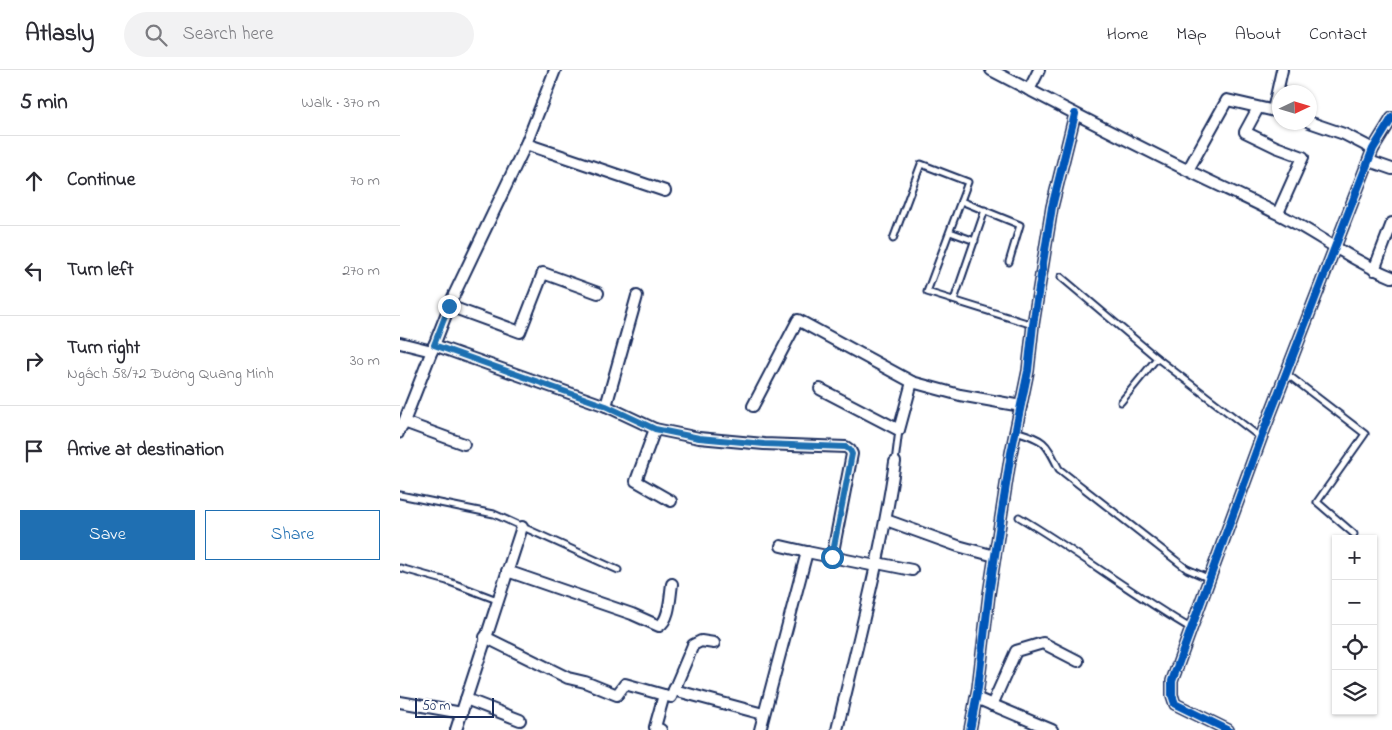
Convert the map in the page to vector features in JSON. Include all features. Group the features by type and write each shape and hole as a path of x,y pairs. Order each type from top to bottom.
{"street":[{"path":"464,444 402,427 449,306 526,144 555,70"},
{"path":"991,70 1075,114 1278,213 1374,270 1392,277"},
{"path":"1029,90 1039,70"},
{"path":"1280,85 1282,70"},
{"path":"1188,170 1227,100 1272,110"},
{"path":"1258,108 1245,132 1303,158 1278,213"},
{"path":"970,730 995,556 1015,431 1028,371 1033,325 1052,207 1075,114"},
{"path":"1228,730 1175,704 1172,695 1172,681 1261,438 1373,149 1392,118"},
{"path":"1317,124 1344,134 1373,149"},
{"path":"526,144 665,191"},
{"path":"1369,161 1392,169"},
{"path":"1374,270 1392,223"},
{"path":"449,306 520,332 543,273 598,294"},
{"path":"606,406 637,296"},
{"path":"753,406 798,320 912,382 960,395 1021,406"},
{"path":"400,342 433,348 606,406 655,429 699,438 764,444 846,447 852,454 832,557"},
{"path":"820,389 900,430 912,382"},
{"path":"655,429 636,481 671,501"},
{"path":"837,730 886,520 895,462"},
{"path":"886,520 958,546 995,556"},
{"path":"456,730 522,527"},
{"path":"781,546 832,557 912,570"},
{"path":"760,730 807,552"},
{"path":"507,571 632,614 659,626 662,625 666,618 672,584"},
{"path":"486,637 568,678 585,682 617,695 625,684 671,697 693,645 701,641 714,643"},
{"path":"992,705 1016,651 1042,643 1078,661"},
{"path":"674,690 763,714"},
{"path":"661,730 655,727 664,695"},
{"path":"976,698 1052,730"},
{"path":"466,699 520,720"},
{"path":"400,702 462,713"}],"lane":[{"path":"893,239 922,164 968,182 928,292 1033,325"},
{"path":"961,201 1021,225 1009,262"},
{"path":"954,300 985,210"},
{"path":"950,232 975,242"},
{"path":"1061,277 1157,358 1261,438"},
{"path":"1121,402 1157,358"},
{"path":"1286,373 1365,434 1317,502 1354,534"},
{"path":"895,462 900,430"},
{"path":"1015,431 1045,443 1050,449 1058,469 1187,569 1210,579"},
{"path":"400,496 494,514 618,570"},
{"path":"1019,517 1055,538 1152,605 1192,629"},
{"path":"400,568 447,581 498,600"}],"cycle path":[{"path":"970,730 978,688 989,594 1011,453 1028,371 1033,325 1052,207 1075,114"},
{"path":"1228,730 1175,704 1172,695 1172,681 1261,438 1373,149 1392,118"}],"route":[{"path":"449,306 434,345 606,406 655,429 699,438 764,444 846,447 852,454 832,557"}]}
